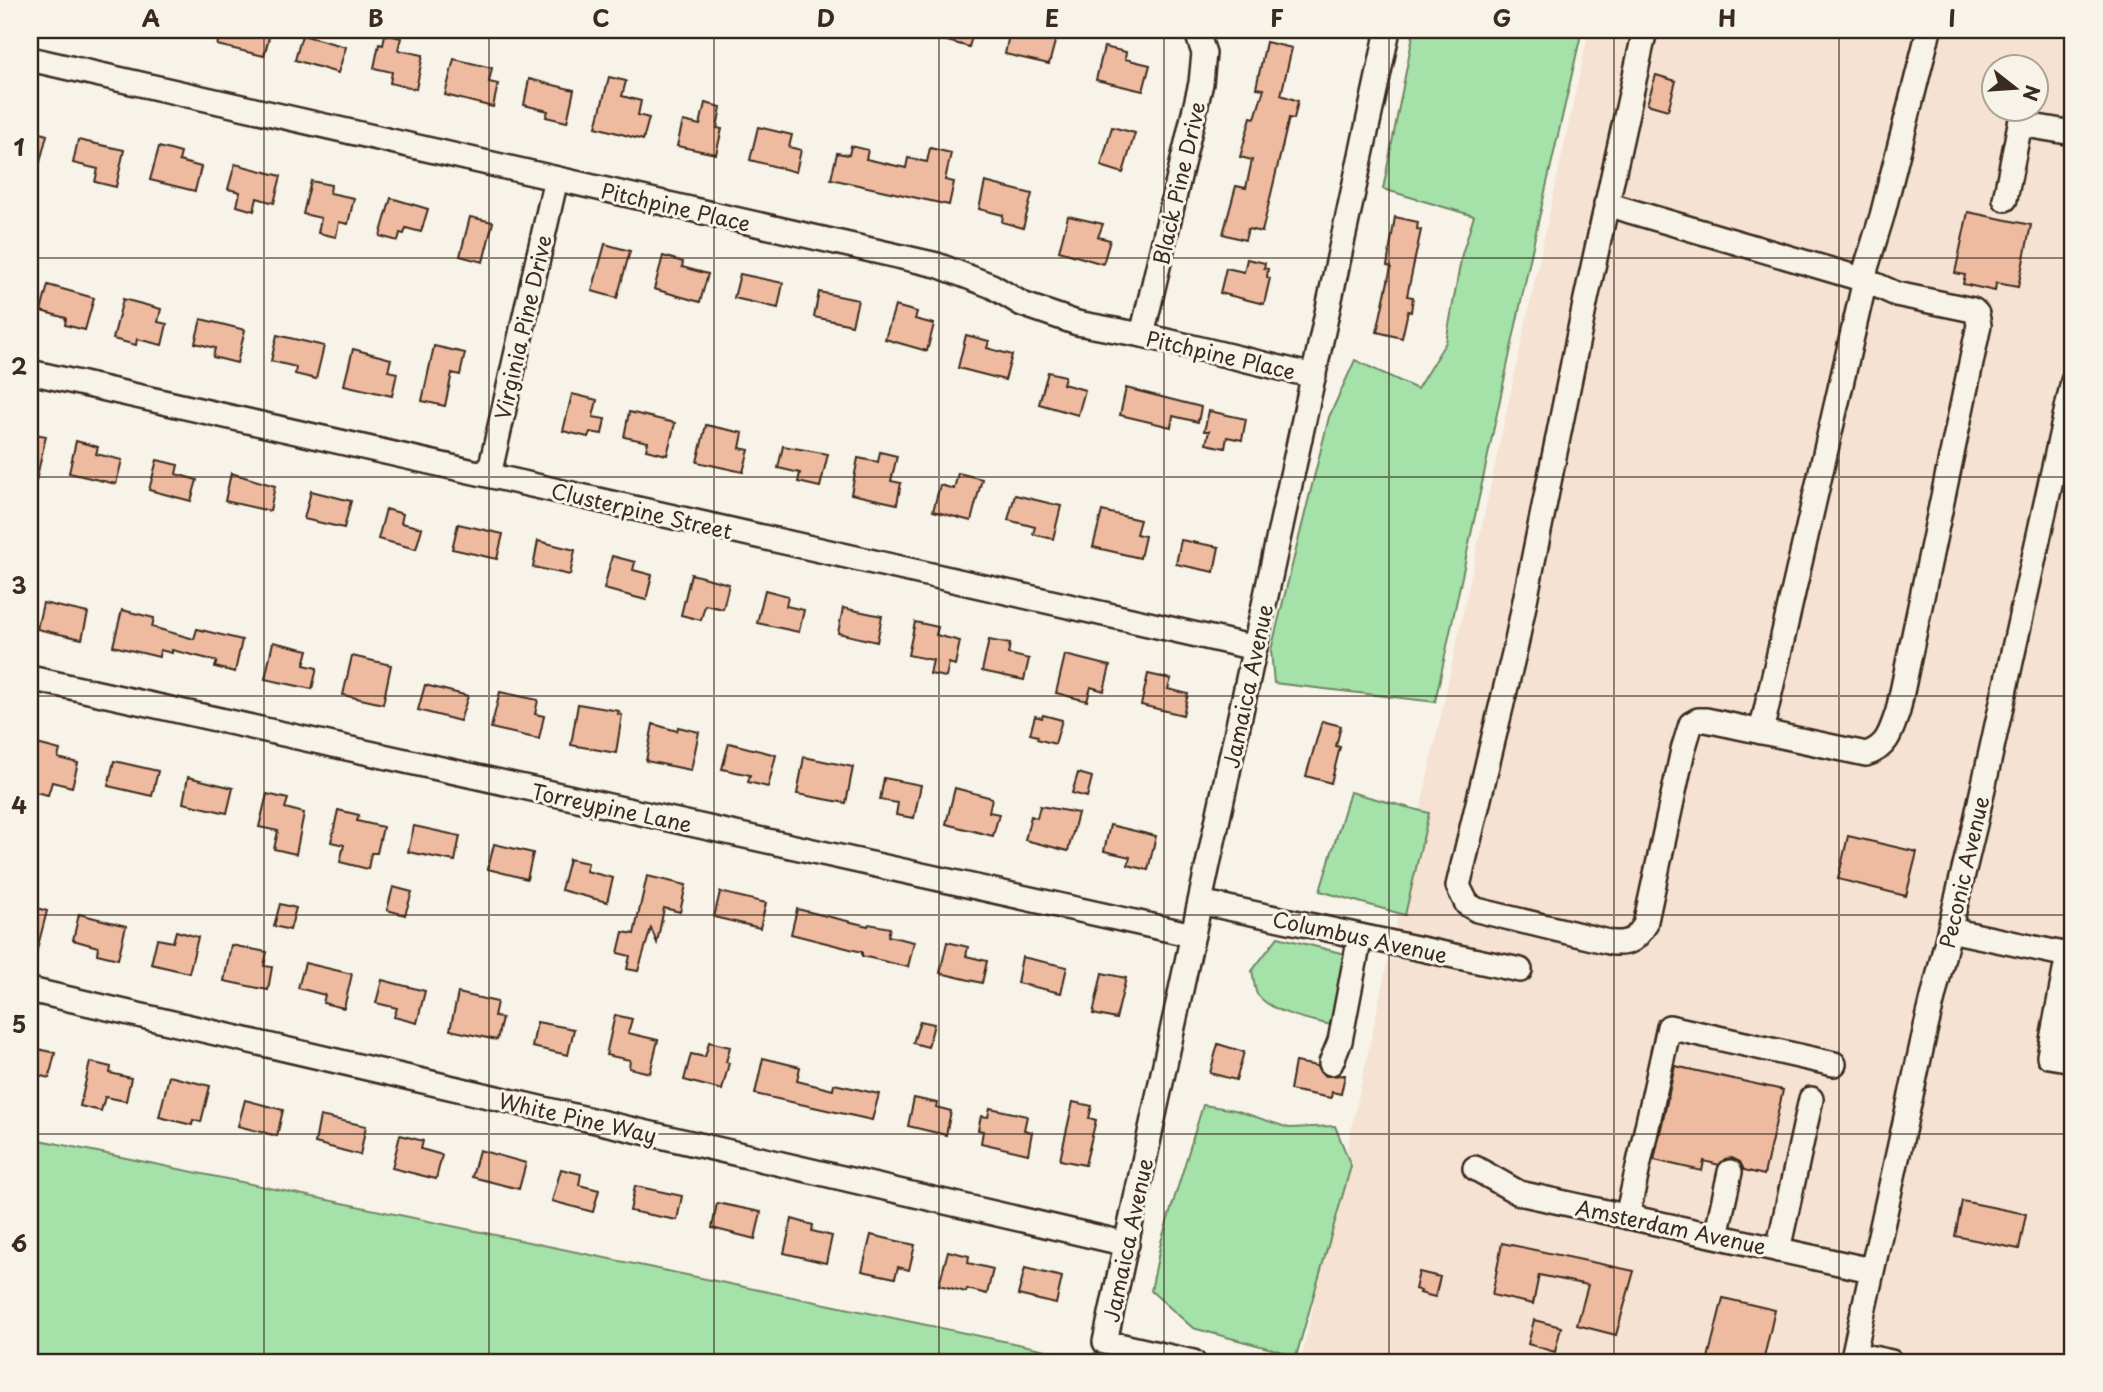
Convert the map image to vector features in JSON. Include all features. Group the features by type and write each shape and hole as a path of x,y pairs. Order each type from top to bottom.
{"street":[{"name":"Black Pine Drive","path":"1142,335 1201,82 1203,52 1196,30"},
{"name":"Jamaica Avenue","path":"1193,1362 1105,1342 1388,30"},
{"path":"1606,204 1865,280 1896,295 1973,310 1977,314 1979,325 1898,711 1885,742 1878,750 1866,754 1706,720 1691,724 1645,925 1637,938 1628,944 1613,943 1477,910 1467,904 1458,886 1516,645 1606,204 1645,30"},
{"path":"1762,732 1866,268 1882,216 1929,30"},
{"name":"Pitchpine Place","path":"30,60 937,265 992,286 1022,304 1077,323 1142,335 1314,376"},
{"path":"2004,199 2021,122"},
{"path":"2040,122 2073,133"},
{"name":"Virginia Pine Drive","path":"489,475 556,179"},
{"name":"Clusterpine Street","path":"30,372 1255,648"},
{"name":"Peconic Avenue","path":"1853,1358 2073,381"},
{"name":"Torreypine Lane","path":"30,678 1193,934"},
{"name":"Columbus Avenue","path":"1200,902 1520,970"},
{"path":"1950,930 2068,955 2049,1056 2073,1060"},
{"path":"1331,1063 1340,1041 1360,936"},
{"name":"White Pine Way","path":"30,990 1127,1244"},
{"path":"1627,1217 1669,1027 1834,1065"},
{"path":"1778,1250 1811,1098"},
{"name":"Amsterdam Avenue","path":"1475,1168 1519,1193 1871,1270"},
{"path":"1716,1236 1730,1172"},
{"path":"1853,1358 1891,1362"}],"shaded area":[{"path":"1589,30 2073,30 2073,1362 1301,1362"}],"green space":[{"path":"1414,30 1582,30 1435,702 1274,683 1271,650 1329,417 1355,360 1417,389 1446,342 1462,254 1474,216 1383,189"},
{"path":"1350,792 1429,813 1405,915 1320,891"},
{"path":"1278,937 1345,954 1331,1025 1281,1011 1263,1001 1257,994 1252,971"},
{"path":"1203,1105 1235,1110 1289,1128 1335,1126 1351,1166 1295,1360 1283,1352 1193,1328 1151,1291 1161,1242"},
{"path":"30,1138 1089,1359 1105,1342 1193,1362 30,1362"}],"building":[{"path":"221,30 271,30 264,56 217,45"},
{"path":"923,30 974,30 969,47 922,34"},
{"path":"1010,30 1056,38 1049,64 1005,54"},
{"path":"385,34 401,38 398,50 423,55 416,89 390,83 392,72 374,68 379,44 383,45"},
{"path":"302,35 346,47 338,73 295,60"},
{"path":"1266,42 1292,48 1281,95 1298,101 1294,119 1289,118 1262,232 1248,229 1245,240 1223,234 1236,186 1246,188 1252,160 1240,157 1251,117 1255,118 1264,89 1256,88"},
{"path":"1104,47 1126,52 1125,59 1150,65 1143,91 1096,80"},
{"path":"454,59 492,68 489,82 498,84 493,107 445,95"},
{"path":"1656,75 1676,81 1668,110 1647,104"},
{"path":"609,77 626,81 622,96 641,101 638,115 649,118 643,140 596,127"},
{"path":"529,79 574,90 567,122 546,117 548,111 524,105"},
{"path":"705,103 721,107 717,128 722,129 716,154 677,146 683,121 700,125"},
{"path":"758,127 792,135 789,147 801,150 796,172 750,160"},
{"path":"1112,127 1135,133 1123,173 1101,166"},
{"path":"30,130 47,135 35,181 30,181"},
{"path":"78,140 124,150 116,187 95,182 98,169 73,163"},
{"path":"851,146 868,150 866,159 906,168 908,158 927,162 930,148 951,153 945,180 954,182 949,205 831,179 837,153 849,155"},
{"path":"159,147 181,153 179,161 201,167 195,191 150,180"},
{"path":"235,164 281,176 274,203 257,198 254,211 237,206 240,192 228,189"},
{"path":"311,181 331,185 330,193 354,198 348,224 339,222 336,237 318,233 321,218 303,214"},
{"path":"985,182 1032,194 1023,228 1002,222 1003,215 979,209"},
{"path":"391,198 428,209 421,232 406,228 404,234 400,233 398,241 380,236"},
{"path":"1968,212 2031,225 2018,287 1996,283 1995,291 1963,284 1965,275 1955,273"},
{"path":"1068,216 1103,224 1098,237 1110,240 1103,264 1059,251"},
{"path":"470,217 493,222 483,262 460,256"},
{"path":"1395,217 1418,222 1417,229 1421,230 1407,296 1413,297 1411,312 1408,311 1402,338 1377,332 1391,267 1387,266"},
{"path":"605,244 630,251 617,298 592,291"},
{"path":"663,256 683,262 682,267 708,274 700,302 654,289"},
{"path":"1247,259 1265,263 1264,268 1268,269 1267,277 1270,278 1264,304 1220,293 1226,268 1244,272"},
{"path":"740,274 783,283 778,308 734,298"},
{"path":"48,285 94,298 85,330 65,325 66,318 41,311"},
{"path":"819,292 858,300 852,325 814,317"},
{"path":"123,299 161,309 158,322 167,324 162,345 137,339 136,345 113,339"},
{"path":"895,306 917,312 915,319 934,324 927,351 885,339"},
{"path":"201,319 245,330 237,363 213,357 215,348 195,343"},
{"path":"277,335 324,346 316,379 295,374 296,367 271,361"},
{"path":"966,335 989,341 987,348 1012,355 1005,380 958,368"},
{"path":"434,346 465,353 460,375 452,373 445,406 422,401"},
{"path":"353,349 391,359 388,371 397,373 392,396 344,385"},
{"path":"1048,372 1065,376 1063,384 1085,390 1078,415 1039,404"},
{"path":"1126,388 1201,407 1198,422 1173,416 1171,427 1120,415"},
{"path":"572,394 597,400 593,417 605,419 602,434 590,432 588,437 563,431"},
{"path":"1209,411 1246,419 1242,440 1227,437 1225,448 1206,444 1209,431 1204,431"},
{"path":"629,412 675,423 667,455 646,450 648,442 624,437"},
{"path":"706,425 743,433 740,448 749,450 743,472 697,462"},
{"path":"30,433 46,436 36,481 30,480"},
{"path":"76,441 98,447 96,454 122,460 116,484 69,473"},
{"path":"783,446 828,454 820,487 798,482 800,473 778,468"},
{"path":"880,452 897,456 891,481 901,483 897,504 851,494 858,458 878,462"},
{"path":"157,460 178,465 176,474 197,480 191,501 149,490"},
{"path":"231,473 275,486 270,511 225,501"},
{"path":"958,473 982,479 971,521 933,511 940,485 954,489"},
{"path":"311,491 351,501 344,528 304,519"},
{"path":"1015,495 1061,506 1053,539 1033,534 1035,527 1008,520"},
{"path":"386,509 403,514 401,523 422,528 416,549 378,539"},
{"path":"1102,511 1140,520 1136,534 1145,536 1140,558 1093,547"},
{"path":"458,524 503,534 497,559 452,549"},
{"path":"1181,540 1219,547 1214,572 1176,564"},
{"path":"538,541 575,550 570,575 533,567"},
{"path":"612,556 635,562 633,570 652,575 646,600 604,589"},
{"path":"691,574 729,584 723,609 705,605 701,620 681,615"},
{"path":"765,590 788,596 786,606 804,610 799,632 757,623"},
{"path":"43,603 88,613 82,639 37,629"},
{"path":"843,608 882,616 877,642 838,633"},
{"path":"122,610 154,618 152,627 194,639 197,629 242,640 235,672 215,667 217,661 172,650 172,653 160,650 159,657 113,646"},
{"path":"915,622 938,627 936,635 960,641 955,665 949,663 946,677 930,674 933,660 908,655"},
{"path":"989,640 1010,644 1008,654 1029,659 1024,680 982,671"},
{"path":"273,642 308,650 304,665 317,668 312,689 265,679"},
{"path":"1065,655 1110,666 1104,691 1091,687 1087,701 1056,693"},
{"path":"352,656 391,665 383,704 343,695"},
{"path":"1148,674 1171,679 1168,689 1188,694 1183,715 1141,705"},
{"path":"425,685 468,696 460,721 418,710"},
{"path":"500,692 538,700 535,714 544,716 539,739 491,728"},
{"path":"578,704 619,711 618,714 622,715 616,753 571,745"},
{"path":"1043,715 1062,720 1055,744 1030,734 1035,716 1042,718"},
{"path":"1322,721 1341,726 1336,746 1340,747 1331,783 1306,776"},
{"path":"653,724 677,731 678,727 699,732 691,770 646,761"},
{"path":"729,743 776,755 768,787 748,782 750,775 722,769"},
{"path":"37,744 60,750 58,758 78,763 72,787 52,782 48,795 30,791 30,776"},
{"path":"804,757 853,767 846,803 797,794"},
{"path":"114,761 158,771 152,796 108,786"},
{"path":"1078,773 1092,777 1087,797 1072,793"},
{"path":"188,777 233,788 227,813 183,803"},
{"path":"884,778 921,785 914,818 896,815 898,803 880,800"},
{"path":"955,788 992,798 989,812 999,814 993,836 946,824"},
{"path":"267,794 288,799 285,808 304,813 296,854 274,849 278,831 259,827"},
{"path":"1040,806 1078,813 1068,851 1025,840 1031,816 1037,818"},
{"path":"338,810 359,815 357,821 383,827 377,853 371,853 368,869 340,862 344,845 331,842"},
{"path":"1110,825 1156,836 1148,870 1128,865 1130,857 1104,851"},
{"path":"414,826 460,836 455,861 408,852"},
{"path":"1848,836 1917,852 1906,896 1838,879"},
{"path":"494,844 533,853 527,879 488,869"},
{"path":"569,859 588,863 586,871 613,878 607,902 561,890"},
{"path":"647,876 686,885 680,912 664,908 657,943 651,928 638,971 627,969 630,956 618,953 623,932 634,934"},
{"path":"393,887 412,892 405,915 387,910"},
{"path":"720,892 766,903 760,928 714,917"},
{"path":"280,904 296,908 290,930 274,926"},
{"path":"30,906 47,911 35,957 30,956"},
{"path":"797,909 868,926 890,928 888,936 914,942 908,967 791,934"},
{"path":"79,914 126,926 118,959 97,954 98,947 73,940"},
{"path":"176,931 198,937 189,973 151,964 157,939 173,942"},
{"path":"947,942 968,947 966,956 987,961 982,983 940,973"},
{"path":"231,945 267,952 264,966 272,967 268,990 224,981"},
{"path":"1022,957 1067,967 1061,993 1017,983"},
{"path":"305,963 352,974 344,1008 323,1003 325,995 298,988"},
{"path":"1102,973 1126,978 1116,1019 1093,1014"},
{"path":"382,980 425,991 417,1023 394,1017 397,1008 376,1003"},
{"path":"458,993 497,1002 494,1016 502,1018 497,1040 450,1030"},
{"path":"615,1015 632,1019 628,1033 658,1040 650,1073 629,1068 630,1060 606,1055"},
{"path":"920,1021 934,1024 928,1047 913,1043"},
{"path":"537,1022 574,1029 568,1055 532,1047"},
{"path":"709,1042 730,1047 722,1090 684,1080 691,1054 705,1057"},
{"path":"1218,1044 1244,1052 1236,1080 1210,1073"},
{"path":"30,1047 55,1053 49,1078 30,1073"},
{"path":"763,1058 800,1067 797,1081 833,1090 834,1084 879,1094 872,1120 755,1094"},
{"path":"90,1062 111,1067 110,1073 131,1078 126,1101 105,1097 101,1111 80,1106"},
{"path":"1295,1062 1317,1066 1326,1076 1345,1075 1341,1094 1332,1092 1331,1098 1290,1090"},
{"path":"1675,1066 1783,1090 1764,1175 1744,1170 1740,1162 1732,1158 1725,1159 1719,1165 1704,1161 1702,1171 1654,1160"},
{"path":"169,1076 210,1086 201,1122 193,1120 192,1125 159,1117"},
{"path":"914,1098 937,1103 936,1107 951,1111 946,1135 908,1126"},
{"path":"245,1100 283,1110 277,1136 238,1126"},
{"path":"1073,1102 1092,1106 1089,1118 1096,1120 1085,1165 1060,1160"},
{"path":"990,1108 1027,1116 1024,1130 1032,1132 1028,1154 981,1143 983,1131 978,1130 981,1116 988,1117"},
{"path":"320,1116 366,1126 360,1155 315,1143"},
{"path":"400,1135 423,1141 421,1149 442,1155 436,1179 392,1168"},
{"path":"479,1150 526,1163 519,1189 472,1177"},
{"path":"561,1169 581,1174 579,1185 599,1190 593,1212 552,1201"},
{"path":"635,1186 682,1196 677,1220 630,1211"},
{"path":"1962,1201 2026,1214 2019,1249 1955,1236"},
{"path":"717,1203 761,1212 755,1239 712,1228"},
{"path":"792,1219 813,1225 812,1231 832,1236 826,1263 784,1253"},
{"path":"871,1235 915,1245 909,1270 898,1267 895,1278 862,1271"},
{"path":"1502,1243 1634,1271 1616,1335 1577,1325 1588,1285 1539,1275 1533,1304 1492,1295"},
{"path":"948,1251 969,1256 968,1263 993,1269 987,1294 939,1285"},
{"path":"1025,1268 1062,1277 1056,1304 1018,1295"},
{"path":"1419,1272 1440,1277 1435,1297 1415,1289"},
{"path":"1723,1298 1775,1310 1763,1362 1707,1362"},
{"path":"1534,1320 1561,1327 1555,1352 1528,1344"}]}
